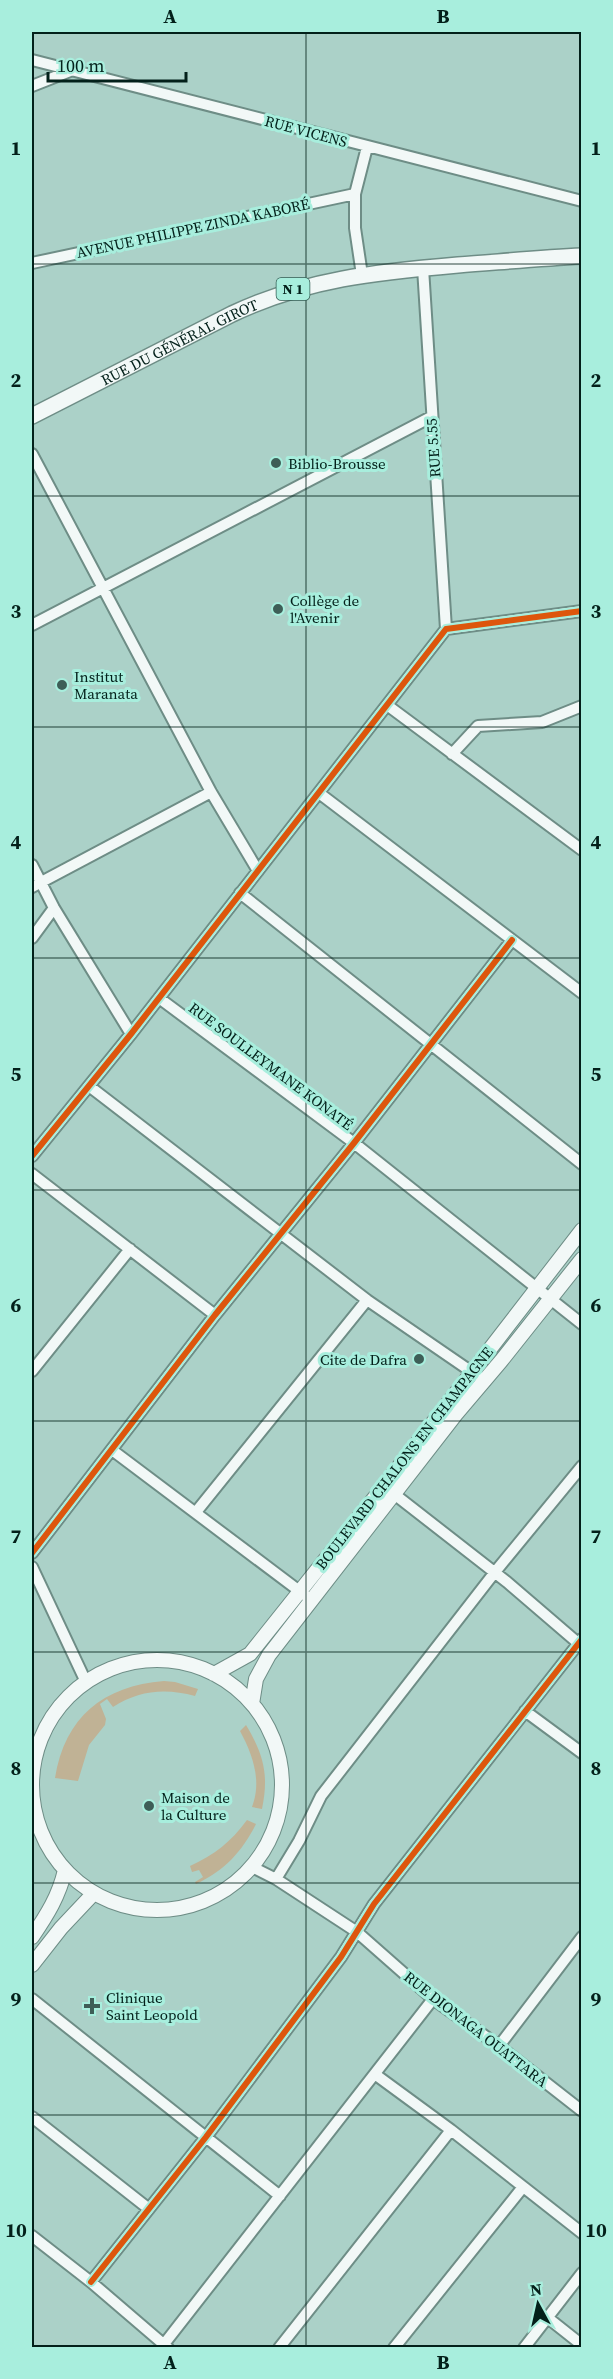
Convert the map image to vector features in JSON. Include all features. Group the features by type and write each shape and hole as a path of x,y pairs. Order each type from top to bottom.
{"highway":[{"name":"RUE DU GÉNÉRAL GIROT","path":"32,416 262,300 313,284 362,275 423,268 582,256"}],"main road":[{"name":"BOULEVARD CHALONS EN CHAMPAGNE","path":"214,1674 250,1654 305,1596 388,1490 471,1371 582,1230"},
{"name":"BOULEVARD CHALONS EN CHAMPAGNE","path":"388,1490 485,1381 582,1259"},
{"name":"BOULEVARD CHALONS EN CHAMPAGNE","path":"252,1704 256,1678 305,1596"},
{"path":"147,1661 182,1663 214,1674 238,1690 252,1704 269,1729 277,1748 281,1768 280,1809 266,1848 252,1867 216,1896 178,1908 158,1910 133,1908 94,1893 65,1870 45,1841 34,1812 32,1782 34,1753 53,1715 86,1682 113,1669 147,1661"},
{"path":"32,1936 57,1896 65,1870"},
{"path":"32,1965 61,1928 94,1893"}],"street":[{"name":"RUE VICENS","path":"32,60 582,201"},
{"path":"32,86 70,71"},
{"path":"362,275 354,228 355,194 367,147"},
{"name":"AVENUE PHILIPPE ZINDA KABORÉ","path":"32,263 355,194"},
{"name":"RUE 5.55","path":"423,268 446,629"},
{"path":"32,625 431,417"},
{"path":"32,454 211,792 258,871"},
{"path":"32,1156 131,1034 446,629 582,610"},
{"path":"387,705 582,850"},
{"path":"452,754 478,726 542,722 582,706"},
{"path":"36,885 211,792"},
{"path":"319,792 582,993"},
{"path":"32,865 36,885 54,908 131,1034"},
{"path":"240,893 582,1164"},
{"path":"32,938 54,908"},
{"path":"32,1553 215,1315 432,1045 512,940"},
{"name":"RUE SOULLEYMANE KONATÉ","path":"159,998 354,1143 582,1324"},
{"path":"89,1086 367,1300 485,1381"},
{"path":"32,1174 215,1315"},
{"path":"32,1371 130,1249"},
{"path":"196,1512 367,1300"},
{"path":"112,1450 305,1596"},
{"path":"276,1879 299,1841 321,1796 495,1572 582,1466"},
{"path":"91,2282 206,2137 341,1957 374,1904 580,1641 388,1490"},
{"path":"32,1567 86,1682"},
{"path":"525,1711 582,1753"},
{"name":"RUE DIONAGA OUATTARA","path":"252,1867 276,1879 357,1932 433,1999 499,2046 582,2111"},
{"path":"499,2046 582,1937"},
{"path":"32,1999 280,2196"},
{"path":"32,2236 91,2282 164,2346 433,1999"},
{"path":"376,2075 451,2130 582,2233"},
{"path":"32,2117 149,2209"},
{"path":"279,2348 451,2130"},
{"path":"394,2348 524,2187"},
{"path":"524,2348 582,2273"},
{"path":"548,2318 582,2345"}],"shaded area":[{"path":"164,1681 198,1689 195,1696 163,1691 143,1694 113,1707 107,1699 100,1704 106,1719 105,1725 89,1745 78,1781 55,1778 68,1738 90,1708 123,1690"},
{"path":"246,1725 261,1756 265,1775 262,1809 252,1807 256,1788 255,1768 240,1731"},
{"path":"247,1820 256,1824 238,1852 224,1867 196,1884 195,1882 203,1877 199,1870 192,1872 190,1866 222,1847"}],"cycle path":[{"path":"32,1156 131,1034 446,629 582,611"},
{"path":"32,1553 215,1315 354,1143 512,940"},
{"path":"91,2282 206,2137 341,1957 374,1904 582,1639"}],"place":[{"name":"Biblio-Brousse","path":"276,463"},
{"name":"Collège de l'Avenir","path":"278,609"},
{"name":"Institut Maranata","path":"62,685"},
{"name":"Cite de Dafra","path":"419,1359"},
{"name":"Maison de la Culture","path":"149,1806"},
{"name":"Clinique Saint Leopold","path":"92,2006"}]}
